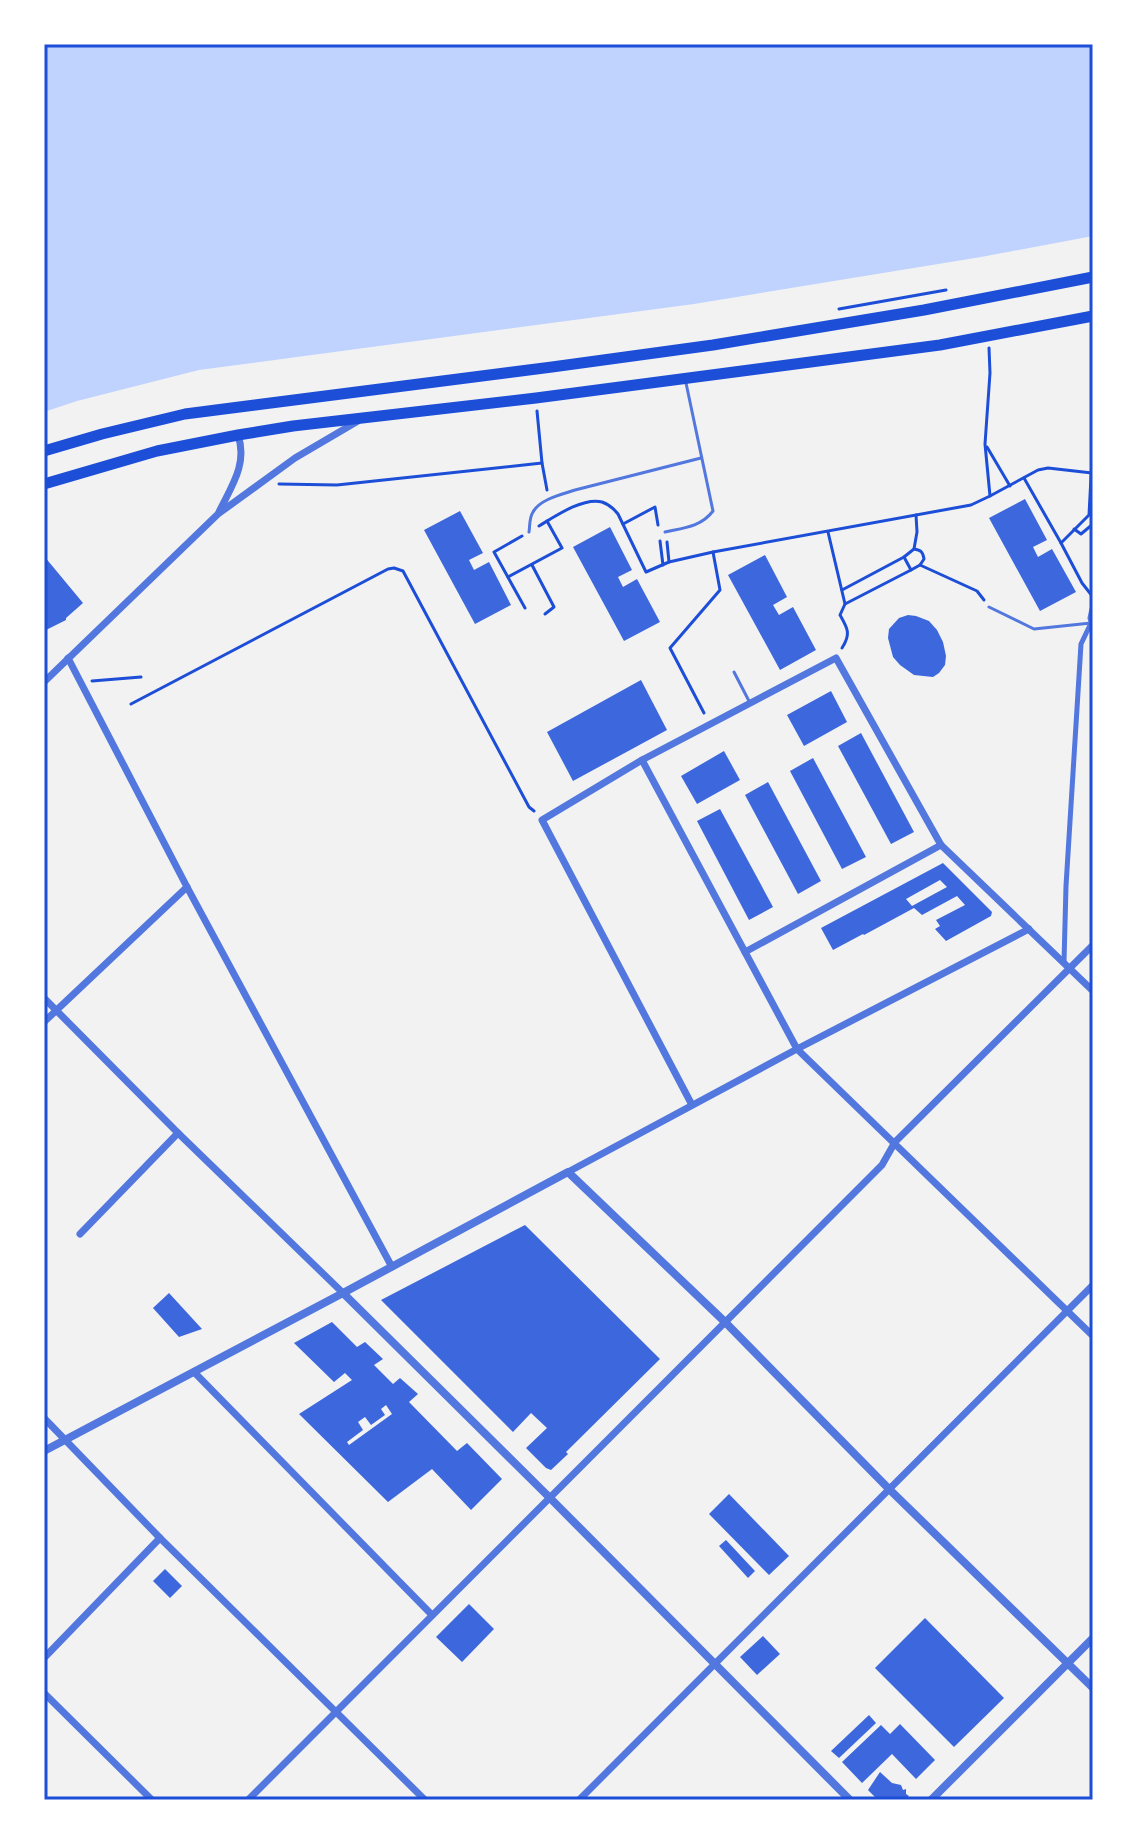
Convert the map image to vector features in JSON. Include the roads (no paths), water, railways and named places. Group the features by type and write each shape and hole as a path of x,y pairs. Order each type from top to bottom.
{"main road":[{"path":"44,451 185,414 713,345 924,310 1093,277"},
{"path":"44,484 157,451 238,435 940,345 1093,316"}],"street":[{"path":"44,682 218,514 295,458 364,418"},
{"path":"218,514 239,469 242,446 238,435"},
{"path":"1067,966 1067,871 1081,644 1092,624 1093,609"},
{"path":"68,658 187,887 392,1267"},
{"path":"692,1105 542,820 642,760 836,658 941,845 1093,991"},
{"path":"642,760 797,1049 1093,1336"},
{"path":"745,952 941,845"},
{"path":"44,1022 187,887"},
{"path":"44,1451 797,1049 1029,929"},
{"path":"248,1800 882,1165 895,1142 1067,966 1093,945"},
{"path":"44,998 550,1498 850,1800"},
{"path":"80,1234 178,1133"},
{"path":"568,1172 725,1322 889,1489 1093,1688"},
{"path":"579,1800 1093,1285"},
{"path":"194,1372 432,1615"},
{"path":"44,1418 160,1538 425,1800"},
{"path":"44,1658 160,1538"},
{"path":"931,1800 1093,1638"},
{"path":"44,1693 152,1800"}],"lane":[{"path":"665,532 699,524 713,511 686,379"},
{"path":"529,532 532,512 549,500 575,490 701,458"},
{"path":"989,607 1034,629 1092,624"},
{"path":"734,672 750,703"}],"water":[{"path":"44,44 1093,44 1093,236 694,304 199,370 44,412"}]}
